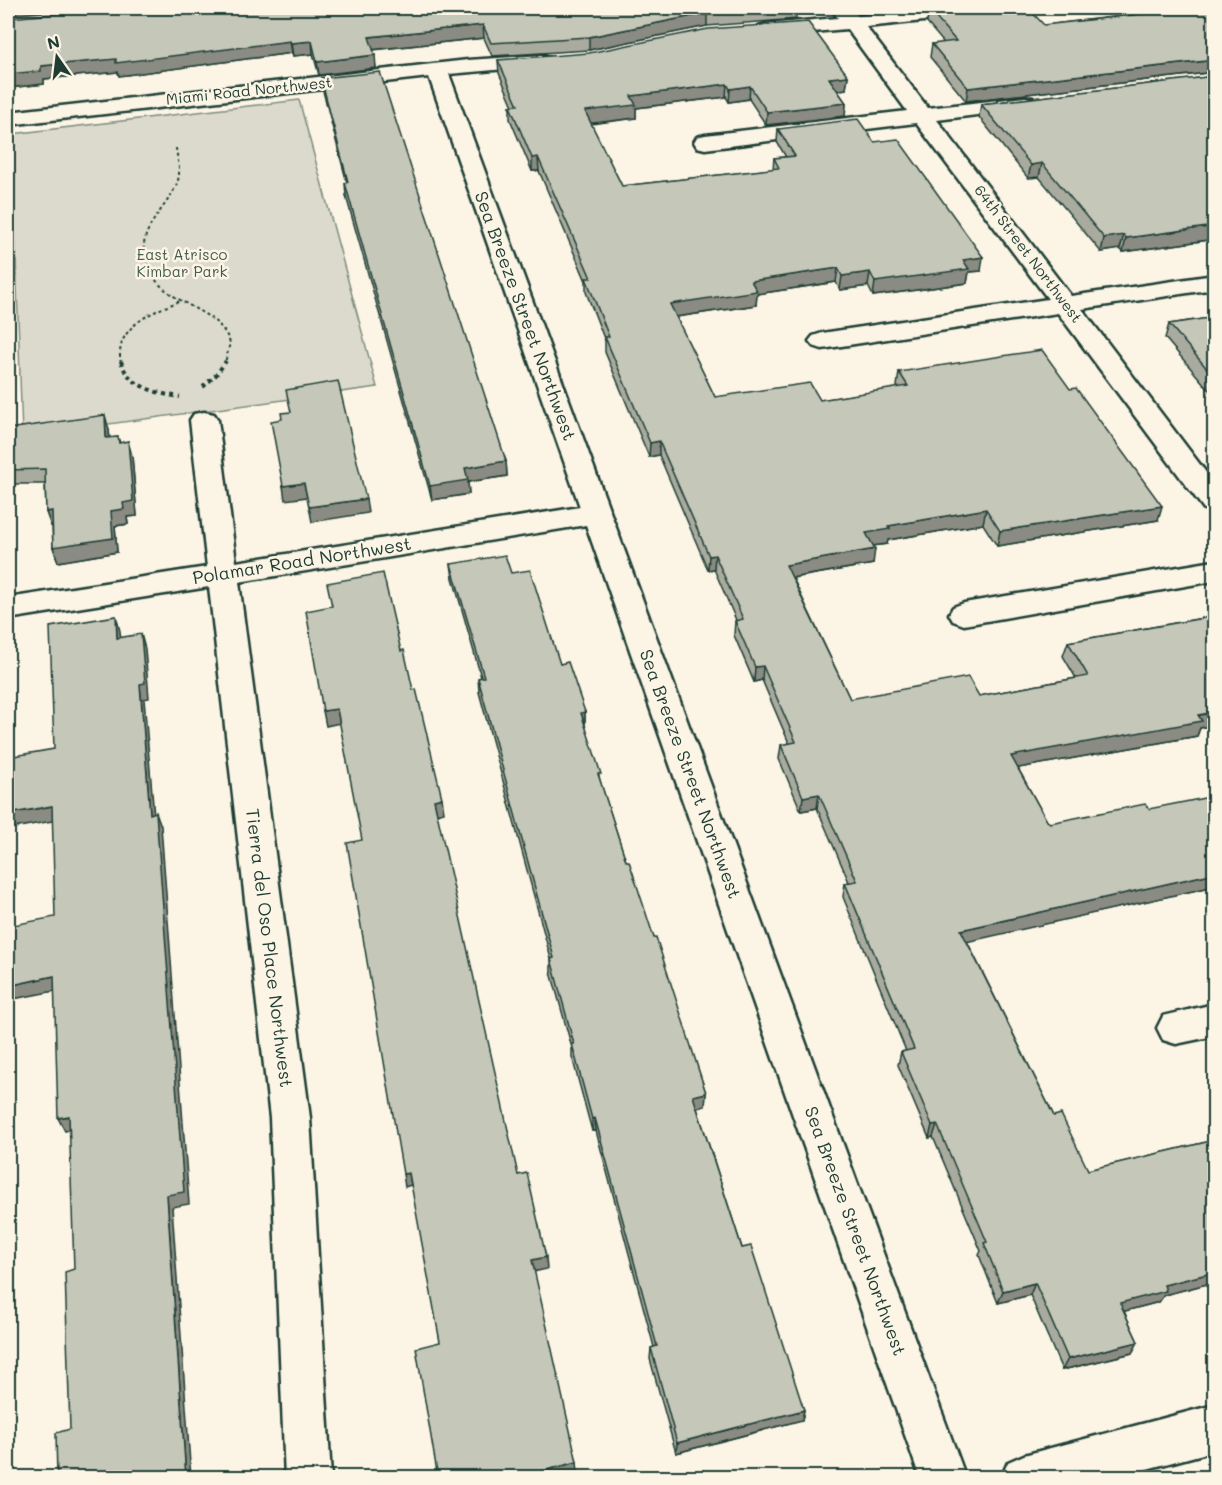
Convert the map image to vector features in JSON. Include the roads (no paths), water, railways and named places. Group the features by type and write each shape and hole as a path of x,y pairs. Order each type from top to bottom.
{"street":[{"path":"751,31 846,15 991,8"},
{"name":"64th Street Northwest","path":"846,15 1215,502"},
{"name":"Miami Road Northwest","path":"8,118 437,70 567,60"},
{"name":"Sea Breeze Street Northwest","path":"437,70 944,1478"},
{"path":"705,142 1041,102"},
{"path":"822,341 1215,282"},
{"name":"Tierra del Oso Place Northwest","path":"190,403 223,574 290,1118 308,1478"},
{"name":"Polamar Road Northwest","path":"8,609 597,514"},
{"path":"964,614 1215,571"},
{"path":"1176,1028 1215,1020"},
{"path":"1024,1478 1215,1428"}],"park label":[{"name":"East Atrisco Kimbar Park","path":"182,264"}]}
